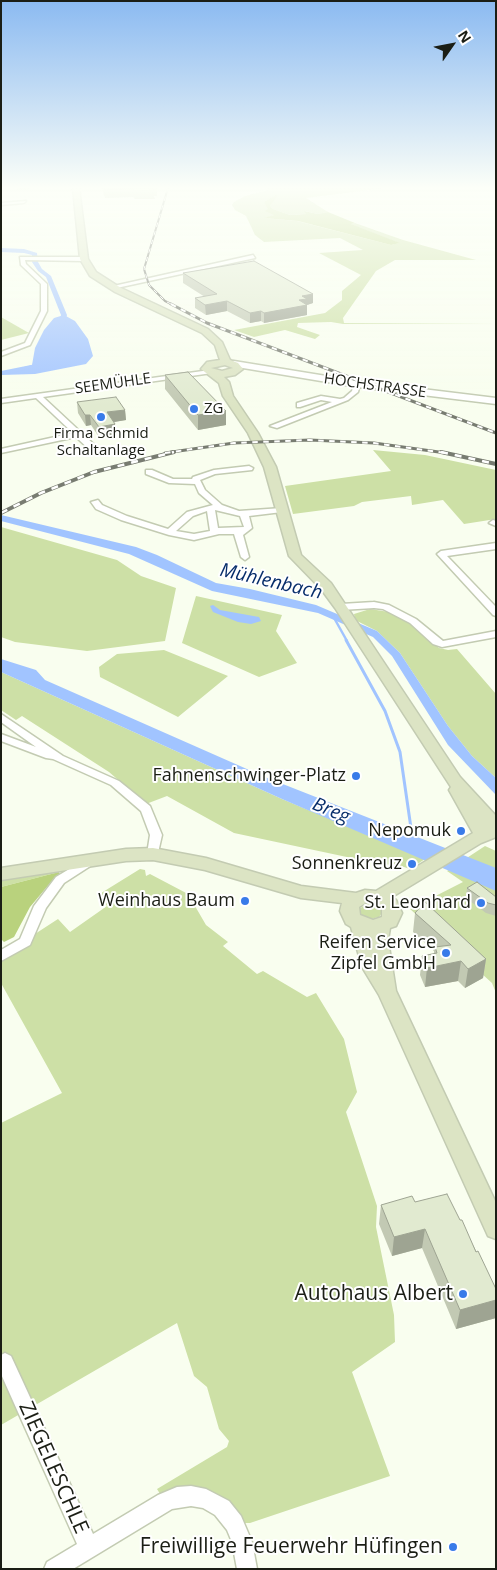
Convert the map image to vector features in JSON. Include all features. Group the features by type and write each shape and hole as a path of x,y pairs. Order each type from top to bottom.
{"main road":[{"path":"85,261 93,274 112,287 198,327 216,340 222,351 227,369 228,396 253,434 270,467 295,556 326,586 344,611 454,781 459,796 471,817 492,830 435,865 428,876 404,895 385,903"},
{"path":"207,366 227,369 211,372 207,366"},
{"path":"1,874 126,854 153,854 206,864 301,892 355,912 368,927 381,926 391,918 385,903 370,896 355,912"},
{"path":"355,912 372,967 388,994 496,1229"},
{"path":"381,926 379,940 388,978 388,994"}],"street":[{"path":"1,354 28,344 44,311 44,284 21,261"},
{"path":"112,287 234,261"},
{"name":"HOCHSTRASSE","path":"227,369 254,367 357,384 496,401"},
{"name":"SEEMÜHLE","path":"1,401 211,372"},
{"path":"274,426 352,396 357,384"},
{"name":"SEEMÜHLE","path":"36,395 98,452"},
{"path":"300,405 321,398 342,401"},
{"path":"1,451 78,434"},
{"path":"196,482 200,477 214,472 249,468"},
{"path":"149,472 172,481 196,482"},
{"path":"196,482 214,507 215,532"},
{"path":"95,502 99,507 124,518 169,532 194,537 215,532 244,531"},
{"path":"169,532 194,512 214,507 232,513 244,514 282,510"},
{"path":"244,514 248,528 238,534 245,557"},
{"path":"496,546 441,554 496,613"},
{"path":"344,611 374,605 386,607 413,621 436,642 442,644 496,634"},
{"path":"1,717 59,758"},
{"path":"1,736 59,758 115,783 146,809 156,835 153,854"},
{"path":"1,956 25,942 40,906 60,880 92,859"},
{"name":"ZIEGELESCHLE","path":"5,1362 89,1547"},
{"name":"ZIEGELESCHLE","path":"54,1569 165,1502 177,1497 191,1496 206,1499 222,1508 234,1523 242,1542 247,1569"}],"green space":[{"path":"335,261 393,261 376,271 343,318 344,323 496,324 298,323 297,327 320,335 315,339 285,330 254,337 234,330 325,313 342,300 342,291 361,275"},
{"path":"1,317 29,333 1,340"},
{"path":"373,450 425,455 496,470 496,519 464,524 443,500 412,505 411,496 293,514 285,486 391,471"},
{"path":"1,527 117,560 141,576 176,588 165,641 87,651 15,642 1,637"},
{"path":"196,596 282,615 276,631 297,663 259,677 182,643"},
{"path":"370,609 389,612 410,622 439,648 457,649 496,694 496,778 472,756 448,726 400,653 377,631 355,620 354,614"},
{"path":"164,650 228,676 178,717 100,677 99,667 117,654"},
{"path":"1,672 282,799 425,859 410,869 375,863 234,833 167,796 146,804 109,772 22,716 16,720 1,710"},
{"path":"485,846 496,851 496,993 492,983 410,909 463,882 447,871"},
{"path":"58,869 59,872 1,887 1,879"},
{"path":"140,869 145,870 146,876 150,874 188,894 206,925 228,942 223,946 257,974 263,971 307,997 316,993 344,1039 357,1092 346,1112 377,1206 376,1227 394,1315 395,1342 352,1372 390,1476 250,1523 234,1523 222,1508 165,1502 157,1489 227,1447 229,1441 219,1429 207,1387 194,1376 177,1323 1,1425 1,1123 62,1093 1,983 1,956 58,919 70,932 107,906 98,895"},
{"path":"59,872 60,875 51,882 30,907 14,937 4,942 1,939 1,887"},
{"path":"368,903 377,905 381,909 382,913 379,917 370,919 361,916 359,909"}],"water":[{"path":"64,315 75,321 88,339 93,356 86,364 35,374 1,375 1,372 21,370 20,368 32,365 35,348 44,330 54,318"},
{"path":"1,515 136,547 216,583 316,605 377,631 400,653 448,726 472,756 496,778 496,795 448,745 392,656 373,637 318,613 212,591 129,554 1,521"},
{"path":"213,605 220,610 259,617 261,621 251,624 238,622 213,612 210,606"},
{"name":"Breg","path":"1,659 36,670 45,680 265,777 496,868 496,891 282,799 1,672"}],"building":[{"path":"254,261 313,294 302,296 307,299 299,300 307,305 264,313 261,311 250,313 227,301 205,305 195,298 217,294 183,273"},
{"path":"188,372 226,411 198,415 165,375"},
{"path":"116,397 125,410 107,412 115,424 99,427 90,415 85,415 77,402"},
{"path":"477,882 496,897 496,905 488,903 467,888"},
{"path":"425,902 486,959 468,969 461,961 427,968 422,956 437,953 435,947 451,945 415,913"},
{"path":"447,1194 496,1289 496,1300 460,1310 425,1229 394,1237 381,1205 412,1196 415,1202"}],"waterway":[{"path":"35,261 40,270 48,276 64,315 61,329"},
{"path":"1,373 36,366"},
{"path":"333,616 347,641"},
{"path":"346,640 385,711 400,752 412,835"}],"railway":[{"path":"146,261 144,269 149,285 165,301 171,304"},
{"path":"171,304 207,323 496,433"},
{"path":"165,453 234,443 310,440 374,443 445,453"},
{"path":"1,513 41,493 94,472 174,452"},
{"path":"445,453 496,464"}],"place":[{"name":"ZG","path":"194,409"},
{"name":"Firma Schmid Schaltanlage","path":"101,417"},
{"name":"Fahnenschwinger-Platz","path":"356,776"},
{"name":"Nepomuk","path":"461,831"},
{"name":"Sonnenkreuz","path":"412,864"},
{"name":"Weinhaus Baum","path":"245,901"},
{"name":"St. Leonhard","path":"481,903"},
{"name":"Reifen Service Zipfel GmbH","path":"446,953"},
{"name":"Autohaus Albert","path":"463,1294"},
{"name":"Freiwillige Feuerwehr Hüfingen","path":"453,1547"}],"water label":[{"name":"Mühlenbach","path":"271,582"}]}
